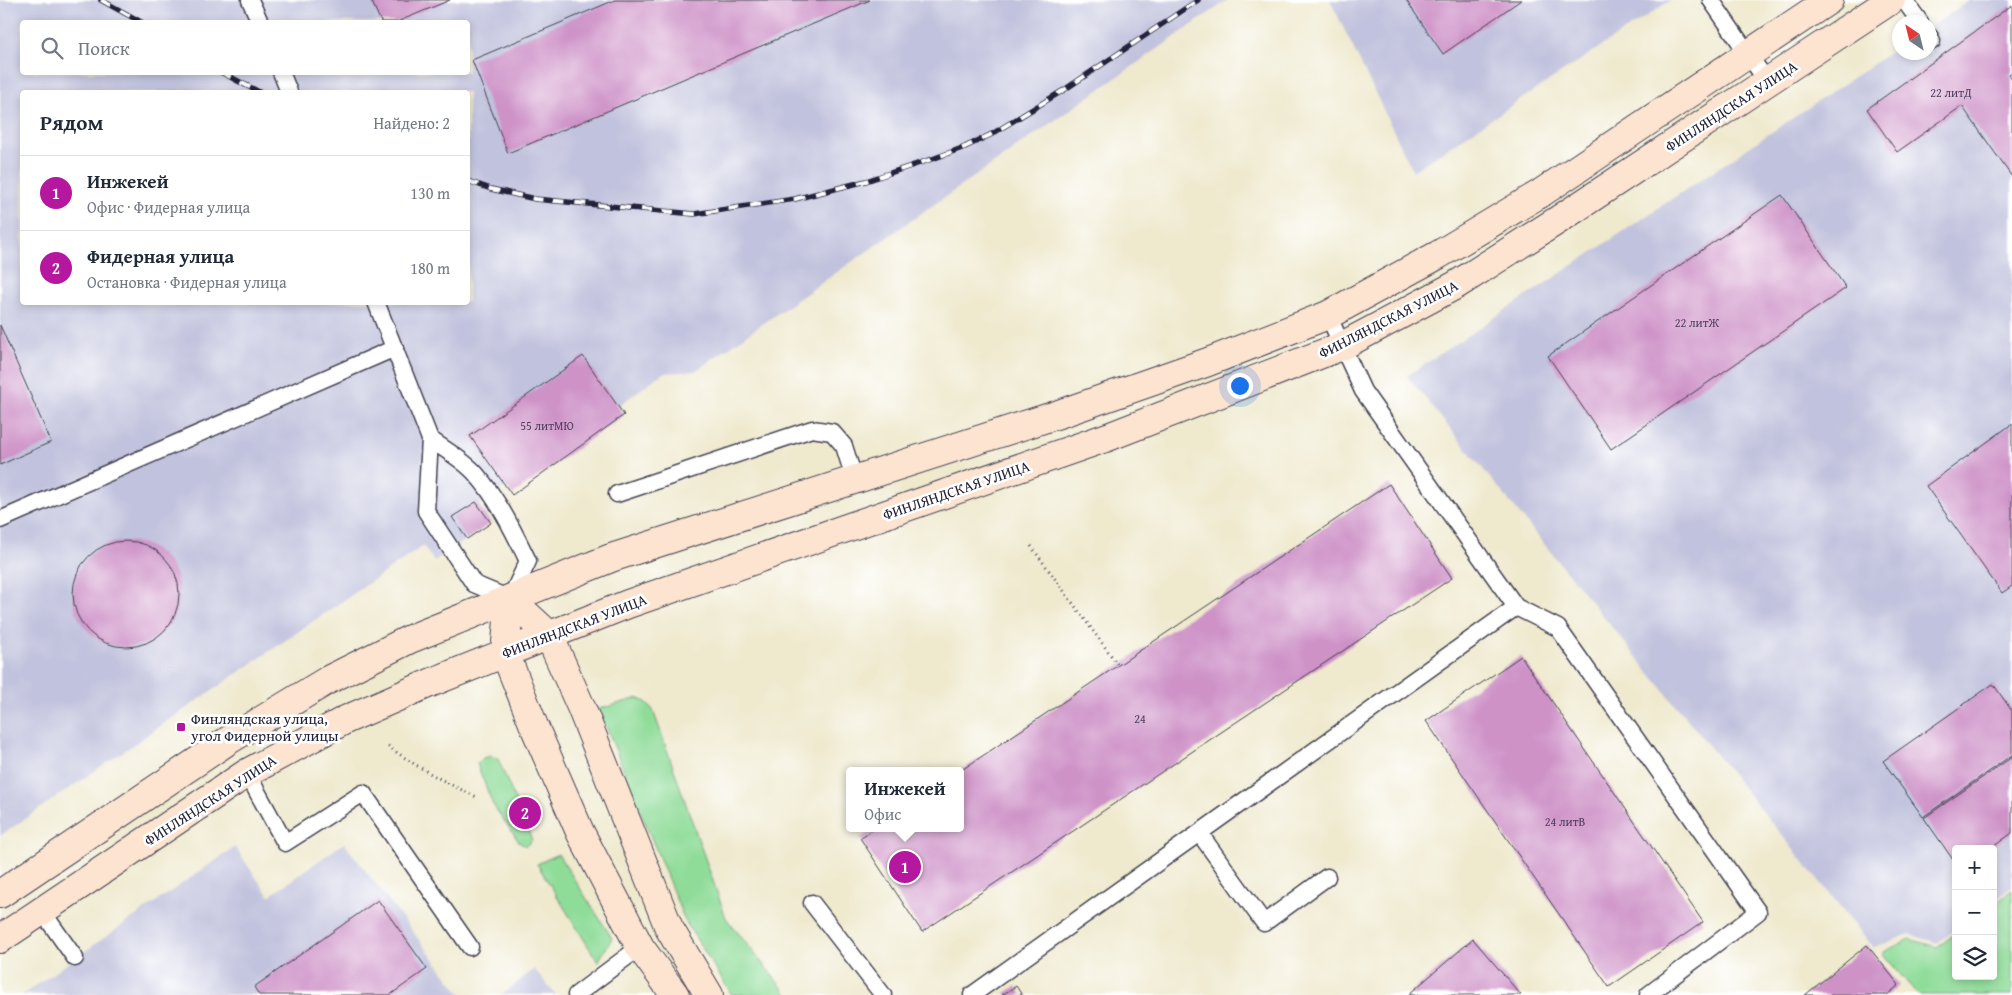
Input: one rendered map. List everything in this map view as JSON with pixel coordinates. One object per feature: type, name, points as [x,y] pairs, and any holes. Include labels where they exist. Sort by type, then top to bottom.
[{"type":"street","name":"ФИНЛЯНДСКАЯ УЛИЦА","points":[[0,894],[229,740],[328,680],[410,640],[612,558],[1060,414],[1208,362],[1328,315],[1438,255],[1541,193],[1829,0]]},
{"type":"street","name":"ФИНЛЯНДСКАЯ УЛИЦА","points":[[0,939],[247,773],[345,720],[430,683],[653,595],[1108,437],[1342,346],[1456,285],[1768,83],[1891,0]]},
{"type":"street","points":[[510,599],[549,635],[669,928],[709,995]]},
{"type":"street","points":[[510,599],[505,653],[580,832],[640,947],[675,995]]},
{"type":"lane","points":[[250,0],[259,20]]},
{"type":"lane","points":[[1711,0],[1768,83]]},
{"type":"lane","points":[[1904,0],[1915,15]]},
{"type":"lane","points":[[282,75],[288,90]]},
{"type":"lane","points":[[377,305],[430,439],[426,511],[474,584],[510,599],[528,561],[492,496],[476,473],[430,439]]},
{"type":"lane","points":[[1328,315],[1363,391],[1516,607],[1558,628],[1758,912],[1648,995]]},
{"type":"lane","points":[[0,520],[395,348]]},
{"type":"lane","points":[[617,494],[812,429],[832,432],[844,446],[855,481]]},
{"type":"lane","points":[[972,995],[1516,607]]},
{"type":"lane","points":[[247,773],[285,843],[363,793],[470,947]]},
{"type":"lane","points":[[1200,834],[1264,923],[1327,877]]},
{"type":"lane","points":[[812,903],[883,995]]},
{"type":"lane","points":[[42,911],[75,958]]},
{"type":"lane","points":[[576,995],[640,947]]},
{"type":"path","points":[[1031,546],[1118,665]]},
{"type":"path","points":[[388,746],[432,775],[479,798]]},
{"type":"shaded area","points":[[0,0],[1228,0],[695,371],[663,373],[618,406],[624,415],[512,495],[505,487],[479,505],[491,523],[434,561],[423,546],[0,836]]},
{"type":"shaded area","points":[[1330,0],[1671,0],[1413,171]]},
{"type":"shaded area","points":[[1970,0],[2012,0],[2012,886],[1997,897],[1997,845],[1952,845],[1952,932],[1937,943],[1909,934],[1874,948],[1407,376],[1892,52],[1892,60],[1937,60],[1937,22]]},
{"type":"shaded area","points":[[344,843],[462,995],[22,995],[235,847],[269,896]]},
{"type":"shaded area","points":[[534,969],[556,995],[502,995]]},
{"type":"green space","points":[[638,698],[646,702],[653,710],[726,918],[788,995],[732,995],[685,921],[599,709]]},
{"type":"green space","points":[[492,756],[498,759],[532,840],[526,846],[520,843],[493,805],[477,764],[483,758]]},
{"type":"green space","points":[[558,854],[612,938],[598,962],[537,864]]},
{"type":"green space","points":[[2012,890],[2012,995],[1918,995],[1882,953],[1909,939],[1937,947],[1952,936],[1952,980],[1997,980],[1997,901]]},
{"type":"building","points":[[371,0],[450,0],[402,20],[380,20]]},
{"type":"building","points":[[615,0],[870,0],[508,153],[472,60]]},
{"type":"building","points":[[1406,0],[1521,0],[1443,54]]},
{"type":"building","points":[[2012,5],[2012,72],[2009,74],[2012,79],[2012,177],[1962,106],[1897,152],[1867,109]]},
{"type":"building","points":[[1782,195],[1846,288],[1611,449],[1548,356]]},
{"type":"building","points":[[0,325],[51,442],[0,465]]},
{"type":"building","points":[[583,356],[624,415],[512,495],[470,436]]},
{"type":"building","points":[[2012,424],[2012,586],[2002,593],[1926,486]]},
{"type":"building","points":[[1389,484],[1452,578],[922,932],[860,838],[869,832],[964,832],[964,768]]},
{"type":"building","points":[[476,502],[491,523],[467,539],[452,517]]},
{"type":"building","points":[[126,541],[146,545],[164,556],[175,574],[179,594],[175,614],[164,632],[146,643],[126,647],[106,643],[88,632],[77,614],[73,594],[77,574],[88,556],[106,545]]},
{"type":"building","points":[[1521,656],[1703,922],[1609,987],[1426,721]]},
{"type":"building","points":[[1993,684],[2012,711],[2012,755],[1923,817],[1883,761]]},
{"type":"building","points":[[2012,757],[2012,833],[1996,845],[1952,845],[1952,858],[1924,818]]},
{"type":"building","points":[[378,900],[427,969],[390,995],[259,995],[254,987]]},
{"type":"building","points":[[1473,939],[1521,995],[1409,994]]},
{"type":"building","points":[[1867,945],[1899,985],[1887,995],[1805,995]]},
{"type":"building","points":[[1016,986],[1022,995],[1002,995]]},
{"type":"railway","points":[[101,0],[137,20]]},
{"type":"railway","points":[[470,182],[491,189],[535,199],[694,214],[795,199],[866,181],[965,147],[992,134],[1067,88],[1198,0]]},
{"type":"railway","points":[[227,75],[255,90]]},
{"type":"place","name":"Финляндская улица, угол Фидерной улицы","points":[[181,727]]},
{"type":"place","name":"Фидерная улица","points":[[525,813]]},
{"type":"place","name":"Инжекей","points":[[905,867]]}]
